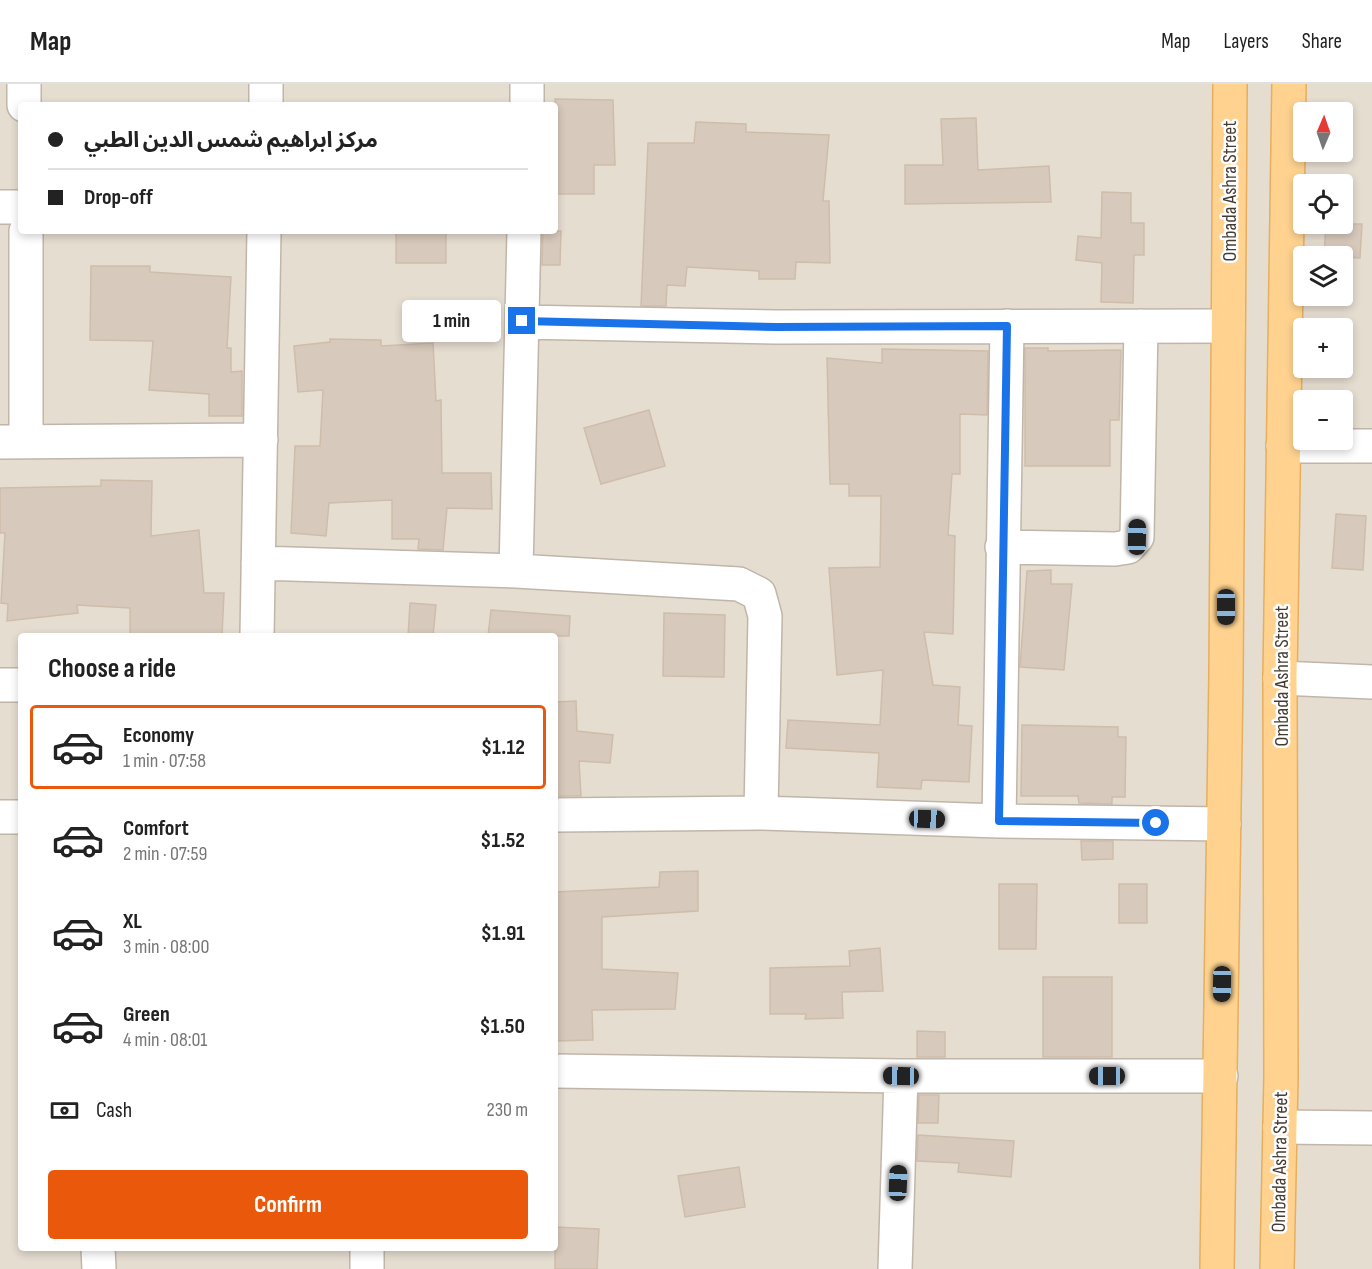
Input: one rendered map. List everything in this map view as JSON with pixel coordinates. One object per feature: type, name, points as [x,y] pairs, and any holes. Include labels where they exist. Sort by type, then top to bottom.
[{"type":"main road","name":"Ombada Ashra Street","points":[[1217,1269],[1224,824],[1230,84]]},
{"type":"main road","name":"Ombada Ashra Street","points":[[1277,1269],[1280,1127],[1280,678],[1289,84]]},
{"type":"street","points":[[24,84],[24,102]]},
{"type":"street","points":[[266,84],[266,102]]},
{"type":"street","points":[[527,84],[527,102]]},
{"type":"street","points":[[0,207],[18,207]]},
{"type":"street","points":[[26,234],[13,442],[261,440]]},
{"type":"street","points":[[257,633],[264,234]]},
{"type":"street","points":[[516,571],[524,234]]},
{"type":"street","points":[[522,321],[776,327],[1228,326]]},
{"type":"street","points":[[999,821],[1007,326]]},
{"type":"street","points":[[1002,548],[1115,549],[1128,547],[1137,537],[1141,326]]},
{"type":"street","points":[[1283,446],[1372,446]]},
{"type":"street","points":[[258,563],[516,571],[740,584],[759,594],[765,616],[761,813]]},
{"type":"street","points":[[1280,678],[1372,682]]},
{"type":"street","points":[[0,685],[18,685]]},
{"type":"street","points":[[558,815],[761,813],[999,821],[1224,824]]},
{"type":"street","points":[[0,817],[18,817]]},
{"type":"street","points":[[558,1071],[901,1076],[1221,1076]]},
{"type":"street","points":[[895,1269],[901,1076]]},
{"type":"street","points":[[1280,1127],[1372,1128]]},
{"type":"street","points":[[98,1251],[99,1269]]},
{"type":"street","points":[[367,1251],[367,1269]]},
{"type":"shaded area","points":[[0,84],[1372,84],[1372,1269],[0,1269]]},
{"type":"building","points":[[555,99],[613,100],[615,165],[594,165],[594,194],[558,194],[558,102],[555,102]]},
{"type":"building","points":[[976,118],[978,170],[1049,166],[1051,202],[905,204],[905,165],[943,165],[941,119]]},
{"type":"building","points":[[696,122],[746,124],[746,132],[829,135],[823,201],[829,201],[830,263],[796,262],[795,279],[759,279],[759,271],[687,267],[685,286],[667,285],[666,306],[641,306],[648,143],[694,143]]},
{"type":"building","points":[[1102,192],[1131,193],[1131,223],[1144,223],[1144,255],[1134,255],[1133,303],[1101,302],[1102,263],[1076,260],[1078,236],[1101,238]]},
{"type":"building","points":[[1353,224],[1362,224],[1360,258],[1353,258],[1353,246],[1325,246],[1325,234],[1353,234]]},
{"type":"building","points":[[558,231],[561,231],[560,265],[542,265],[543,234],[558,234]]},
{"type":"building","points":[[396,234],[446,234],[446,263],[396,263]]},
{"type":"building","points":[[91,266],[150,266],[150,272],[231,277],[227,348],[231,348],[231,372],[242,371],[242,416],[209,416],[209,394],[149,390],[153,341],[90,340]]},
{"type":"building","points":[[330,339],[381,340],[381,346],[433,343],[436,401],[441,400],[442,473],[491,473],[492,509],[447,508],[443,550],[418,549],[419,539],[392,539],[392,500],[329,503],[326,536],[291,533],[295,446],[320,446],[323,390],[298,392],[294,346],[330,342]]},
{"type":"building","points":[[1025,348],[1048,348],[1048,351],[1121,350],[1119,420],[1110,420],[1110,466],[1025,466]]},
{"type":"building","points":[[882,349],[988,351],[987,415],[960,414],[960,474],[952,474],[948,535],[955,536],[953,634],[924,632],[933,685],[960,687],[958,725],[972,726],[969,782],[922,780],[921,789],[877,787],[879,753],[786,748],[788,720],[880,725],[883,670],[837,675],[829,568],[880,567],[881,496],[849,496],[849,484],[830,484],[827,358],[882,363]]},
{"type":"building","points":[[649,410],[665,466],[601,484],[584,428]]},
{"type":"building","points":[[101,480],[152,481],[151,536],[199,530],[204,593],[224,593],[222,633],[130,633],[130,608],[77,605],[78,613],[7,621],[8,604],[1,603],[5,533],[0,533],[0,488],[101,486]]},
{"type":"building","points":[[1336,514],[1366,516],[1363,570],[1332,568]]},
{"type":"building","points":[[1051,570],[1051,584],[1072,584],[1064,670],[1020,667],[1027,571]]},
{"type":"building","points":[[410,603],[436,605],[433,633],[408,633]]},
{"type":"building","points":[[491,610],[570,616],[569,636],[558,636],[558,633],[488,633]]},
{"type":"building","points":[[664,613],[725,615],[724,677],[663,676]]},
{"type":"building","points":[[576,701],[577,731],[613,735],[610,763],[579,761],[581,796],[558,796],[558,702]]},
{"type":"building","points":[[1022,725],[1118,727],[1118,737],[1126,737],[1125,797],[1112,797],[1112,804],[1079,803],[1078,796],[1021,796]]},
{"type":"building","points":[[1081,841],[1113,841],[1113,859],[1082,860]]},
{"type":"building","points":[[698,871],[698,911],[602,917],[602,969],[678,973],[675,1009],[592,1010],[593,1040],[558,1041],[558,892],[659,887],[660,872]]},
{"type":"building","points":[[999,884],[1037,884],[1036,949],[999,949]]},
{"type":"building","points":[[1119,884],[1147,884],[1147,923],[1119,923]]},
{"type":"building","points":[[880,948],[883,991],[842,992],[843,1018],[805,1019],[806,1014],[770,1014],[770,968],[850,966],[849,951]]},
{"type":"building","points":[[1043,977],[1112,977],[1112,1057],[1043,1057]]},
{"type":"building","points":[[917,1031],[945,1032],[945,1057],[917,1057]]},
{"type":"building","points":[[919,1095],[939,1095],[938,1123],[918,1123]]},
{"type":"building","points":[[918,1135],[1014,1141],[1011,1177],[958,1172],[959,1163],[917,1161]]},
{"type":"building","points":[[739,1167],[745,1207],[685,1217],[678,1176]]},
{"type":"building","points":[[558,1227],[599,1229],[597,1269],[555,1269]]},
{"type":"route","points":[[522,321],[776,327],[1007,326],[999,821],[1156,823]]}]
